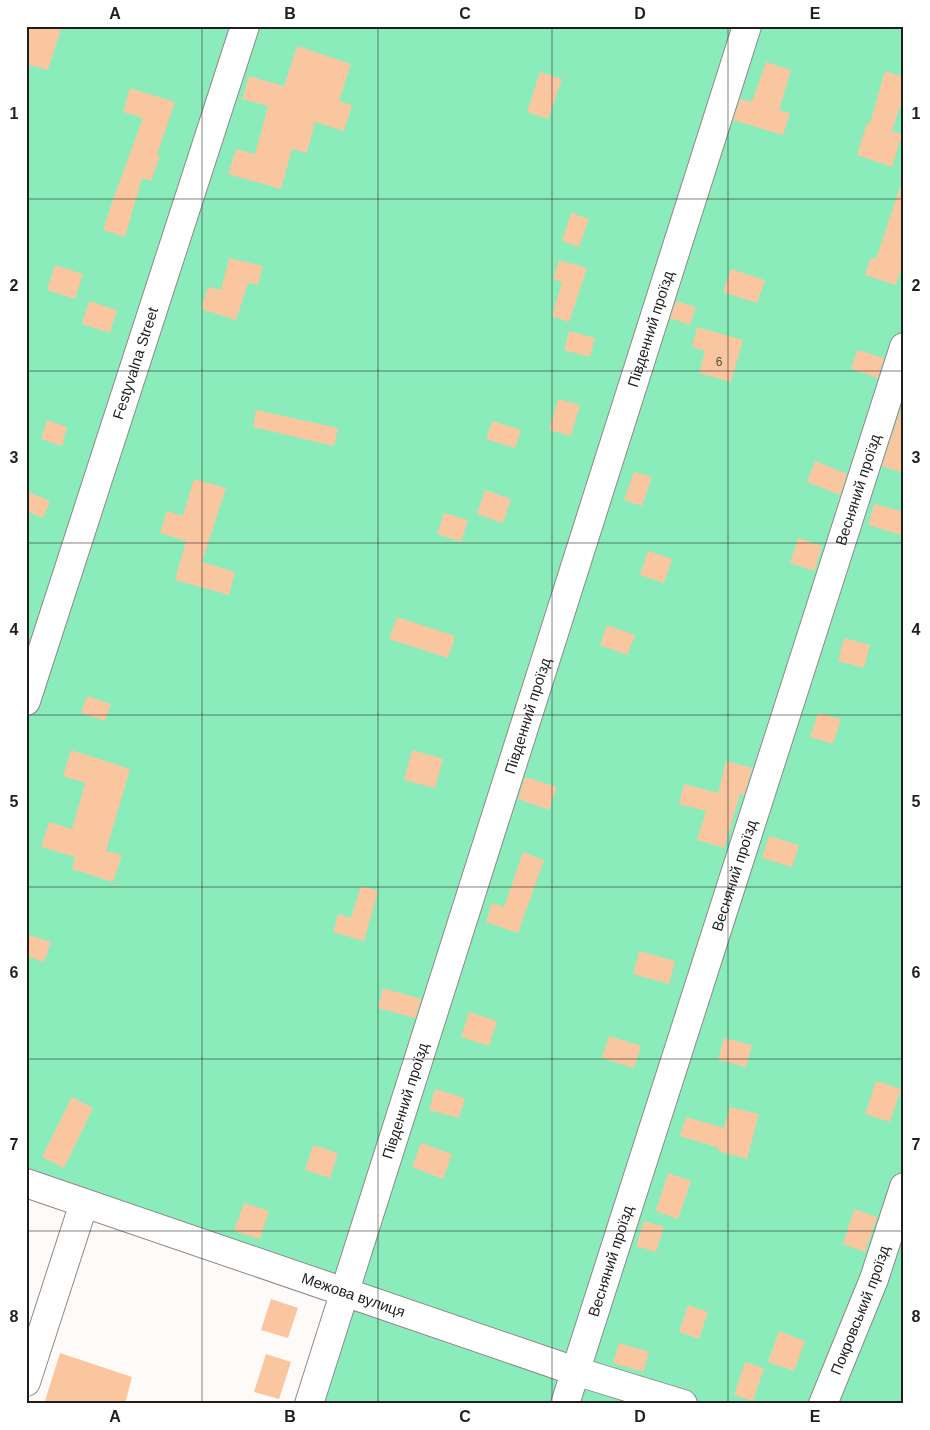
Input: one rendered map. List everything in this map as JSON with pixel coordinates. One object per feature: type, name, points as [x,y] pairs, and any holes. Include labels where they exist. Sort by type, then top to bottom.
[{"type":"street","name":"Festyvalna Street","points":[[26,701],[244,26]]},
{"type":"street","name":"Південний проїзд","points":[[309,1404],[747,26]]},
{"type":"street","name":"Весняний проїзд","points":[[565,1404],[904,347]]},
{"type":"street","name":"Межова вулиця","points":[[26,1183],[575,1371],[683,1404]]},
{"type":"street","name":"Покровський проїзд","points":[[823,1404],[874,1279],[904,1187]]},
{"type":"street","points":[[26,1382],[84,1203]]},
{"type":"green space","points":[[26,26],[904,26],[904,1404],[309,1404],[345,1293],[26,1183]]},
{"type":"building","points":[[26,26],[62,26],[48,70],[26,64]]},
{"type":"building","points":[[297,46],[351,64],[339,101],[352,105],[344,131],[315,122],[307,153],[292,149],[281,189],[228,174],[236,149],[255,154],[268,106],[242,99],[249,76],[284,86]]},
{"type":"building","points":[[766,62],[791,70],[779,110],[790,113],[783,135],[733,120],[740,99],[752,102]]},
{"type":"building","points":[[885,71],[904,77],[904,94],[892,131],[902,134],[892,167],[857,155],[867,123],[870,123]]},
{"type":"building","points":[[540,72],[562,79],[548,119],[527,112]]},
{"type":"building","points":[[130,88],[175,102],[157,155],[160,156],[151,181],[142,178],[125,237],[103,230],[143,118],[123,112]]},
{"type":"building","points":[[900,187],[904,187],[904,259],[896,285],[865,275],[871,257],[876,259]]},
{"type":"building","points":[[571,213],[589,219],[579,247],[562,241]]},
{"type":"building","points":[[229,258],[263,266],[258,285],[248,283],[236,320],[201,309],[208,287],[221,290]]},
{"type":"building","points":[[559,260],[587,268],[569,322],[552,316],[562,282],[553,279]]},
{"type":"building","points":[[55,265],[83,274],[75,299],[47,290]]},
{"type":"building","points":[[731,269],[765,280],[757,303],[723,292]]},
{"type":"building","points":[[89,301],[117,310],[110,333],[82,324]]},
{"type":"building","points":[[676,301],[696,307],[690,325],[670,318]]},
{"type":"building","points":[[697,327],[743,340],[731,382],[699,373],[705,351],[692,347]]},
{"type":"building","points":[[569,331],[595,338],[590,357],[564,350]]},
{"type":"building","points":[[857,350],[884,358],[878,378],[851,369]]},
{"type":"building","points":[[558,399],[580,405],[571,436],[549,430]]},
{"type":"building","points":[[902,405],[904,405],[904,473],[882,466]]},
{"type":"building","points":[[256,410],[338,428],[334,446],[253,427]]},
{"type":"building","points":[[47,420],[67,427],[62,446],[41,439]]},
{"type":"building","points":[[492,421],[521,430],[515,448],[486,439]]},
{"type":"building","points":[[815,461],[847,474],[840,495],[807,482]]},
{"type":"building","points":[[634,472],[652,477],[642,506],[624,500]]},
{"type":"building","points":[[194,479],[226,488],[202,562],[235,572],[229,595],[175,580],[186,541],[160,533],[167,511],[183,516]]},
{"type":"building","points":[[485,490],[511,499],[503,523],[477,514]]},
{"type":"building","points":[[26,491],[50,501],[43,518],[26,511]]},
{"type":"building","points":[[874,504],[904,512],[904,524],[901,535],[868,525]]},
{"type":"building","points":[[444,513],[468,520],[461,542],[437,534]]},
{"type":"building","points":[[798,538],[822,546],[814,571],[790,563]]},
{"type":"building","points":[[648,551],[672,559],[664,583],[640,575]]},
{"type":"building","points":[[397,617],[455,636],[448,658],[389,639]]},
{"type":"building","points":[[607,625],[635,635],[627,655],[600,645]]},
{"type":"building","points":[[844,638],[870,645],[864,668],[838,661]]},
{"type":"building","points":[[87,696],[111,704],[105,721],[81,713]]},
{"type":"building","points":[[818,713],[841,719],[833,744],[810,737]]},
{"type":"building","points":[[71,750],[130,769],[106,851],[122,855],[113,882],[72,869],[75,857],[41,847],[49,822],[72,829],[85,783],[63,776]]},
{"type":"building","points":[[412,750],[443,759],[435,788],[404,780]]},
{"type":"building","points":[[726,761],[752,768],[744,795],[740,794],[724,848],[697,840],[706,811],[679,804],[684,784],[718,793]]},
{"type":"building","points":[[525,777],[557,787],[549,810],[518,799]]},
{"type":"building","points":[[769,836],[799,845],[792,867],[762,858]]},
{"type":"building","points":[[523,852],[544,860],[518,933],[486,922],[492,903],[504,907]]},
{"type":"building","points":[[361,886],[378,891],[364,941],[333,932],[338,914],[351,918]]},
{"type":"building","points":[[26,934],[51,942],[44,962],[26,956]]},
{"type":"building","points":[[639,951],[675,961],[669,984],[633,974]]},
{"type":"building","points":[[383,988],[421,999],[415,1018],[378,1008]]},
{"type":"building","points":[[469,1012],[497,1021],[489,1046],[461,1037]]},
{"type":"building","points":[[609,1036],[641,1046],[634,1068],[602,1058]]},
{"type":"building","points":[[724,1038],[752,1045],[746,1067],[718,1060]]},
{"type":"building","points":[[876,1081],[901,1089],[890,1122],[865,1114]]},
{"type":"building","points":[[435,1089],[465,1098],[459,1118],[429,1110]]},
{"type":"building","points":[[72,1097],[93,1108],[64,1168],[42,1157]]},
{"type":"building","points":[[730,1107],[759,1114],[747,1159],[718,1151],[719,1148],[680,1136],[686,1117],[724,1128]]},
{"type":"building","points":[[421,1143],[452,1154],[443,1179],[412,1167]]},
{"type":"building","points":[[313,1145],[338,1153],[330,1178],[305,1170]]},
{"type":"building","points":[[668,1173],[691,1181],[678,1219],[656,1211]]},
{"type":"building","points":[[244,1203],[269,1211],[260,1239],[234,1231]]},
{"type":"building","points":[[854,1209],[877,1217],[865,1252],[843,1244]]},
{"type":"building","points":[[644,1221],[664,1227],[656,1252],[636,1246]]},
{"type":"building","points":[[271,1299],[298,1308],[288,1338],[261,1330]]},
{"type":"building","points":[[688,1305],[708,1312],[699,1339],[679,1332]]},
{"type":"building","points":[[779,1331],[805,1341],[794,1371],[768,1362]]},
{"type":"building","points":[[619,1343],[649,1352],[643,1372],[613,1363]]},
{"type":"building","points":[[60,1353],[132,1377],[125,1404],[44,1404]]},
{"type":"building","points":[[266,1354],[291,1362],[279,1399],[254,1392]]},
{"type":"building","points":[[745,1362],[764,1368],[753,1401],[734,1395]]}]
